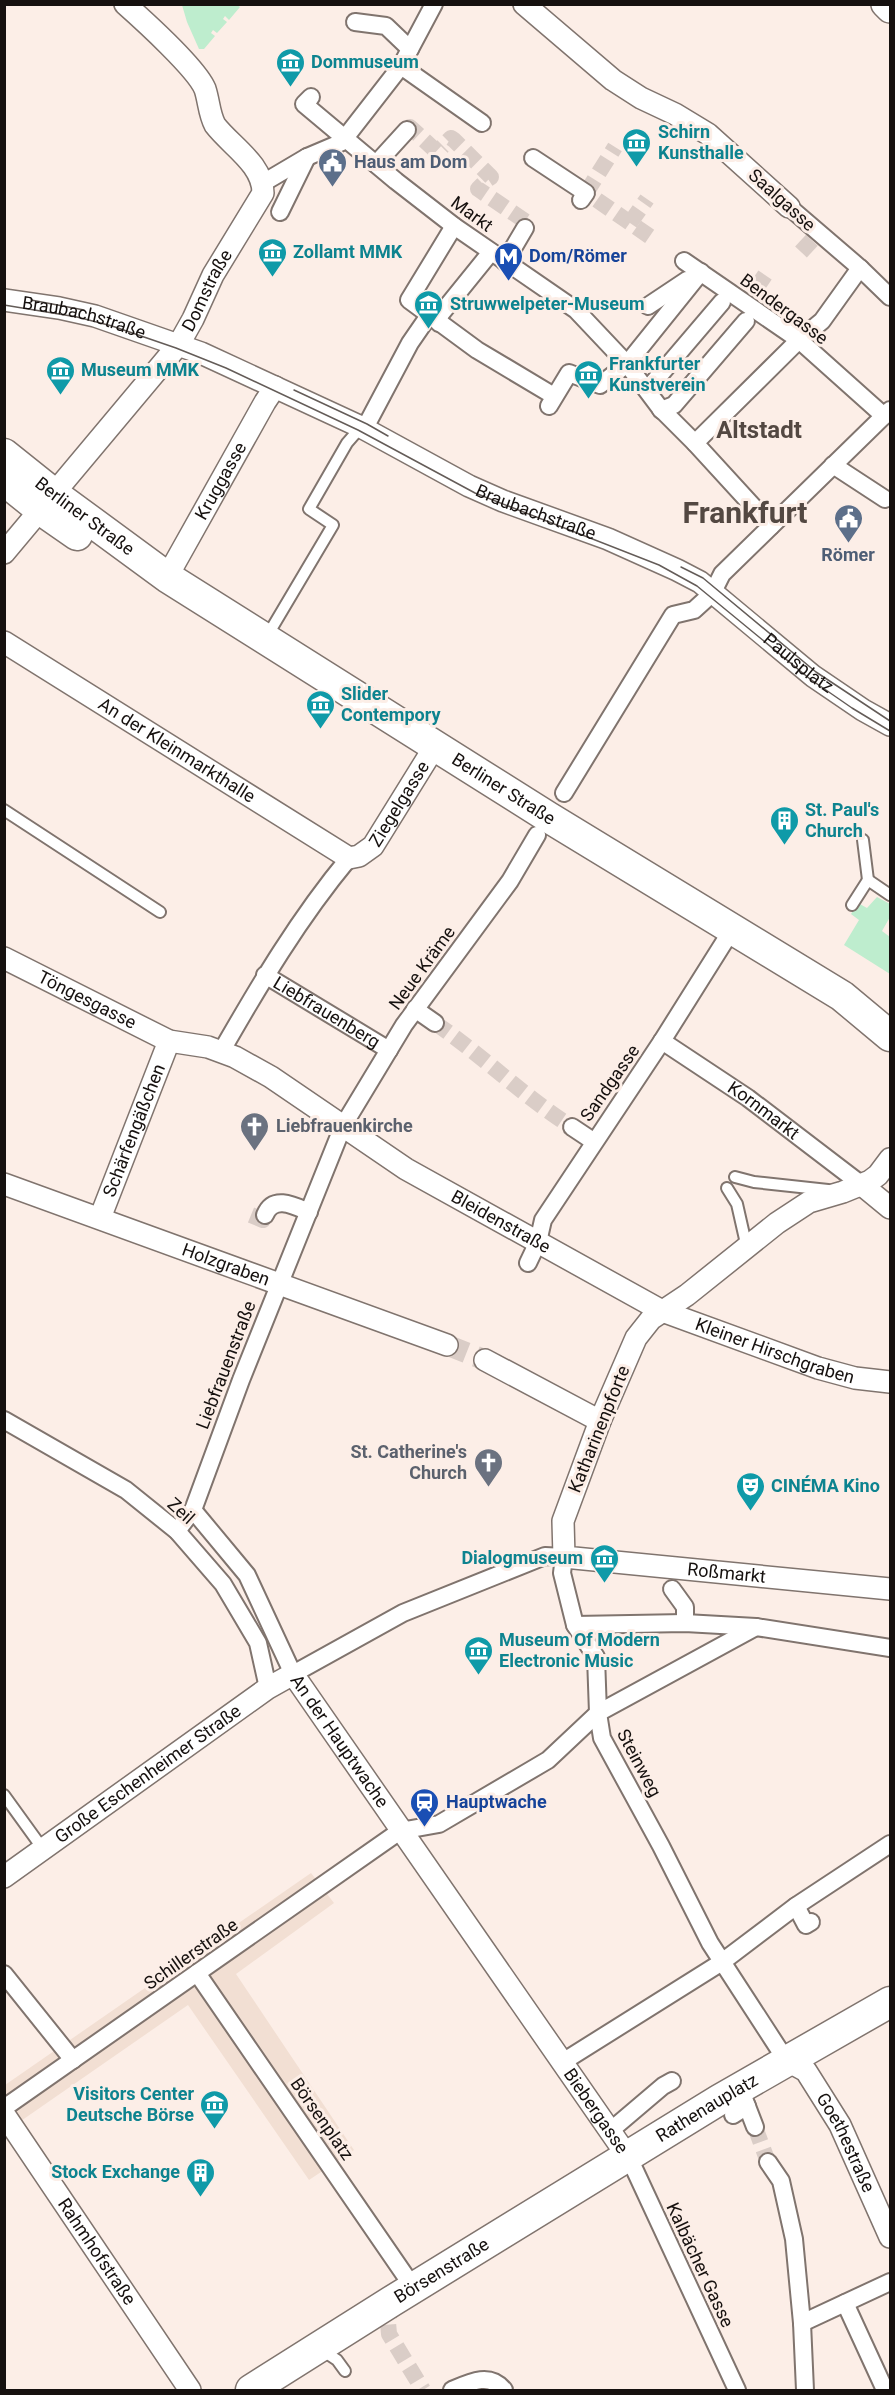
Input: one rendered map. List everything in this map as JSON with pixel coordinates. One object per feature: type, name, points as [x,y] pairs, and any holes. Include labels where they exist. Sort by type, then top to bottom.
[{"type":"main road","name":"Berliner Straße","points":[[4,454],[48,502]]},
{"type":"main road","name":"Berliner Straße","points":[[4,480],[48,502],[548,817],[842,996],[891,1036]]},
{"type":"main road","name":"Berliner Straße","points":[[842,996],[891,1016]]},
{"type":"main road","name":"Rathenauplatz","points":[[628,2157],[740,2103],[786,2060],[891,2002]]},
{"type":"main road","name":"Börsenstraße","points":[[255,2389],[413,2287],[628,2157]]},
{"type":"street","points":[[125,4],[194,72],[205,90],[214,125],[259,172],[263,188],[307,157],[345,138],[401,66],[434,4]]},
{"type":"street","name":"Saalgasse","points":[[524,4],[613,80],[640,98],[675,114],[708,134],[816,236],[860,268],[891,297]]},
{"type":"street","points":[[885,4],[891,9]]},
{"type":"street","points":[[355,22],[387,25],[410,50]]},
{"type":"street","points":[[401,66],[482,123]]},
{"type":"street","name":"Markt","points":[[311,97],[304,104],[376,164],[454,226],[576,310],[629,360],[662,410],[771,526]]},
{"type":"street","points":[[376,164],[407,130]]},
{"type":"street","points":[[280,212],[307,157]]},
{"type":"street","points":[[533,158],[583,196]]},
{"type":"street","name":"Domstraße","points":[[4,553],[179,344],[194,319],[213,275],[263,188]]},
{"type":"street","points":[[454,226],[409,300],[475,353],[552,401],[569,373],[600,385],[629,360],[701,272]]},
{"type":"street","points":[[505,262],[525,228]]},
{"type":"street","points":[[361,427],[367,424],[410,343],[434,318],[440,315],[490,252]]},
{"type":"street","name":"Bendergasse","points":[[684,261],[799,340],[887,413]]},
{"type":"street","points":[[695,443],[799,340],[822,321],[860,268]]},
{"type":"street","points":[[648,306],[701,272]]},
{"type":"street","name":"Braubachstraße","points":[[4,300],[95,316],[179,344],[361,427],[477,490],[631,549],[700,582],[711,592]]},
{"type":"street","points":[[647,390],[722,302]]},
{"type":"street","points":[[662,410],[674,405],[746,321]]},
{"type":"street","name":"Kruggasse","points":[[167,577],[275,387]]},
{"type":"street","points":[[564,792],[673,615],[694,610],[711,592],[722,574],[887,413]]},
{"type":"street","points":[[833,465],[888,501]]},
{"type":"street","name":"Paulsplatz","points":[[711,592],[813,676],[863,710],[891,725]]},
{"type":"street","name":"An der Kleinmarkthalle","points":[[4,642],[354,857]]},
{"type":"street","name":"Ziegelgasse","points":[[354,857],[373,846],[435,746]]},
{"type":"street","name":"Neue Kräme","points":[[343,1126],[415,1009],[510,880],[537,835]]},
{"type":"street","points":[[266,973],[309,908],[354,857]]},
{"type":"street","name":"Sandgasse","points":[[528,1263],[538,1242],[543,1220],[662,1041],[733,928]]},
{"type":"street","name":"Töngesgasse","points":[[4,958],[169,1041]]},
{"type":"street","name":"Liebfrauenberg","points":[[221,1052],[266,973],[389,1050]]},
{"type":"street","points":[[415,1009],[435,1023]]},
{"type":"street","points":[[169,1041],[208,1047],[235,1057],[272,1077],[343,1126]]},
{"type":"street","name":"Schärfengäßchen","points":[[100,1218],[169,1041]]},
{"type":"street","name":"Kornmarkt","points":[[662,1041],[748,1098],[853,1188]]},
{"type":"street","name":"Liebfrauenstraße","points":[[177,1531],[193,1510],[279,1282],[343,1126]]},
{"type":"street","name":"Bleidenstraße","points":[[343,1126],[406,1169],[662,1311]]},
{"type":"street","points":[[572,1127],[593,1142]]},
{"type":"street","points":[[662,1311],[687,1295],[777,1223],[809,1202],[853,1188],[878,1175],[891,1160]]},
{"type":"street","name":"Holzgraben","points":[[4,1184],[279,1282],[447,1345]]},
{"type":"street","points":[[853,1188],[891,1208]]},
{"type":"street","points":[[265,1215],[268,1207],[288,1203],[309,1212]]},
{"type":"street","name":"Kleiner Hirschgraben","points":[[662,1311],[818,1368],[855,1378],[891,1382]]},
{"type":"street","name":"Katharinenpforte","points":[[564,1557],[563,1521],[600,1421],[636,1338],[651,1319],[662,1311]]},
{"type":"street","points":[[485,1360],[600,1421]]},
{"type":"street","name":"Zeil","points":[[4,1420],[126,1490],[177,1531],[223,1584],[258,1643],[268,1688]]},
{"type":"street","name":"Zeil","points":[[193,1510],[248,1575],[293,1674]]},
{"type":"street","name":"An der Hauptwache","points":[[404,1830],[293,1674],[403,1613],[545,1556],[564,1557]]},
{"type":"street","name":"Roßmarkt","points":[[564,1557],[891,1589]]},
{"type":"street","name":"Steinweg","points":[[564,1557],[562,1572],[575,1625],[596,1657],[598,1713],[602,1738],[722,1962]]},
{"type":"street","points":[[672,1589],[685,1607],[685,1623]]},
{"type":"street","points":[[575,1625],[685,1623],[756,1627],[891,1648]]},
{"type":"street","points":[[404,1830],[439,1824],[548,1760],[598,1713],[756,1627]]},
{"type":"street","name":"Große Eschenheimer Straße","points":[[4,1877],[268,1688],[293,1674]]},
{"type":"street","name":"Schillerstraße","points":[[4,2108],[404,1830]]},
{"type":"street","name":"Biebergasse","points":[[404,1830],[613,2128],[628,2157]]},
{"type":"street","points":[[565,2061],[722,1962],[796,1906],[891,1844]]},
{"type":"street","points":[[796,1906],[806,1925],[811,1922]]},
{"type":"street","points":[[722,1962],[786,2060]]},
{"type":"street","name":"Börsenplatz","points":[[197,1973],[413,2287]]},
{"type":"street","points":[[4,1974],[73,2060]]},
{"type":"street","name":"Goethestraße","points":[[786,2060],[806,2071],[840,2125],[891,2237]]},
{"type":"street","name":"Rathenauplatz","points":[[613,2128],[672,2081]]},
{"type":"street","points":[[740,2103],[755,2127]]},
{"type":"street","name":"Rahmhofstraße","points":[[4,2114],[190,2391]]},
{"type":"street","name":"Kalbächer Gasse","points":[[628,2157],[737,2391]]},
{"type":"street","points":[[768,2162],[781,2181],[788,2208],[798,2270],[805,2391]]},
{"type":"street","points":[[802,2323],[891,2282]]},
{"type":"street","points":[[845,2303],[885,2391]]},
{"type":"street","points":[[452,2391],[471,2381],[481,2379],[491,2380],[500,2385],[504,2391]]},
{"type":"lane","points":[[266,639],[333,525],[309,509],[347,443],[361,427]]},
{"type":"lane","points":[[4,810],[160,912]]},
{"type":"lane","points":[[852,905],[868,880],[863,840]]},
{"type":"lane","points":[[868,880],[891,895]]},
{"type":"lane","points":[[735,1177],[754,1182],[853,1188]]},
{"type":"lane","points":[[727,1188],[737,1204],[747,1248]]},
{"type":"lane","points":[[4,1795],[43,1849]]},
{"type":"lane","points":[[319,2349],[337,2360],[345,2371]]},
{"type":"shaded area","points":[[311,1873],[334,1903],[236,1974],[354,2150],[309,2180],[188,2005],[5,2132],[5,2085]]},
{"type":"green space","points":[[182,5],[237,5],[240,7],[229,20],[225,16],[223,19],[227,22],[217,33],[213,30],[211,33],[215,36],[204,49],[199,49]]},
{"type":"green space","points":[[877,897],[890,904],[890,917],[882,931],[890,937],[890,974],[844,945],[859,920],[851,914],[858,903],[867,908]]},
{"type":"tunnel","points":[[407,130],[410,127],[437,152],[443,146]]},
{"type":"tunnel","points":[[448,141],[451,138],[454,140],[491,177],[488,179]]},
{"type":"tunnel","points":[[586,193],[615,147]]},
{"type":"tunnel","points":[[483,184],[478,189],[528,223],[525,228]]},
{"type":"tunnel","points":[[630,223],[647,199]]},
{"type":"tunnel","points":[[597,200],[652,238]]},
{"type":"tunnel","points":[[801,252],[813,239]]},
{"type":"tunnel","points":[[759,284],[765,275]]},
{"type":"tunnel","points":[[435,1023],[572,1127]]},
{"type":"tunnel","points":[[251,1215],[263,1220],[265,1215]]},
{"type":"tunnel","points":[[447,1345],[485,1360]]},
{"type":"tunnel","points":[[755,2127],[768,2162]]},
{"type":"tunnel","points":[[392,2301],[388,2322],[389,2334],[423,2390]]},
{"type":"tram line","points":[[31,300],[84,310]]},
{"type":"tram line","points":[[4,305],[77,317],[112,326],[176,348],[226,368],[358,430],[475,493],[659,565],[697,586],[810,679],[890,731]]},
{"type":"tram line","points":[[294,390],[388,436]]},
{"type":"tram line","points":[[681,567],[703,578],[816,672],[890,721]]},
{"type":"place","name":"Dommuseum","points":[[290,88]]},
{"type":"place","name":"Schirn Kunsthalle","points":[[637,168]]},
{"type":"place","name":"Haus am Dom","points":[[333,188]]},
{"type":"place","name":"Zollamt MMK","points":[[272,278]]},
{"type":"place","name":"Dom/Römer","points":[[508,282]]},
{"type":"place","name":"Struwwelpeter-Museum","points":[[429,330]]},
{"type":"place","name":"Museum MMK","points":[[60,396]]},
{"type":"place","name":"Frankfurter Kunstverein","points":[[588,400]]},
{"type":"place","name":"Römer","points":[[848,544]]},
{"type":"place","name":"Slider Contempory","points":[[320,730]]},
{"type":"place","name":"St. Paul's Church","points":[[784,846]]},
{"type":"place","name":"Liebfrauenkirche","points":[[255,1152]]},
{"type":"place","name":"St. Catherine's Church","points":[[488,1488]]},
{"type":"place","name":"CINÉMA Kino","points":[[750,1512]]},
{"type":"place","name":"Dialogmuseum","points":[[604,1584]]},
{"type":"place","name":"Museum Of Modern Electronic Music","points":[[478,1676]]},
{"type":"place","name":"Hauptwache","points":[[425,1828]]},
{"type":"place","name":"Visitors Center Deutsche Börse","points":[[215,2130]]},
{"type":"place","name":"Stock Exchange","points":[[201,2198]]},
{"type":"district","name":"Altstadt","points":[[759,430]]},
{"type":"district","name":"Frankfurt","points":[[745,513]]}]
